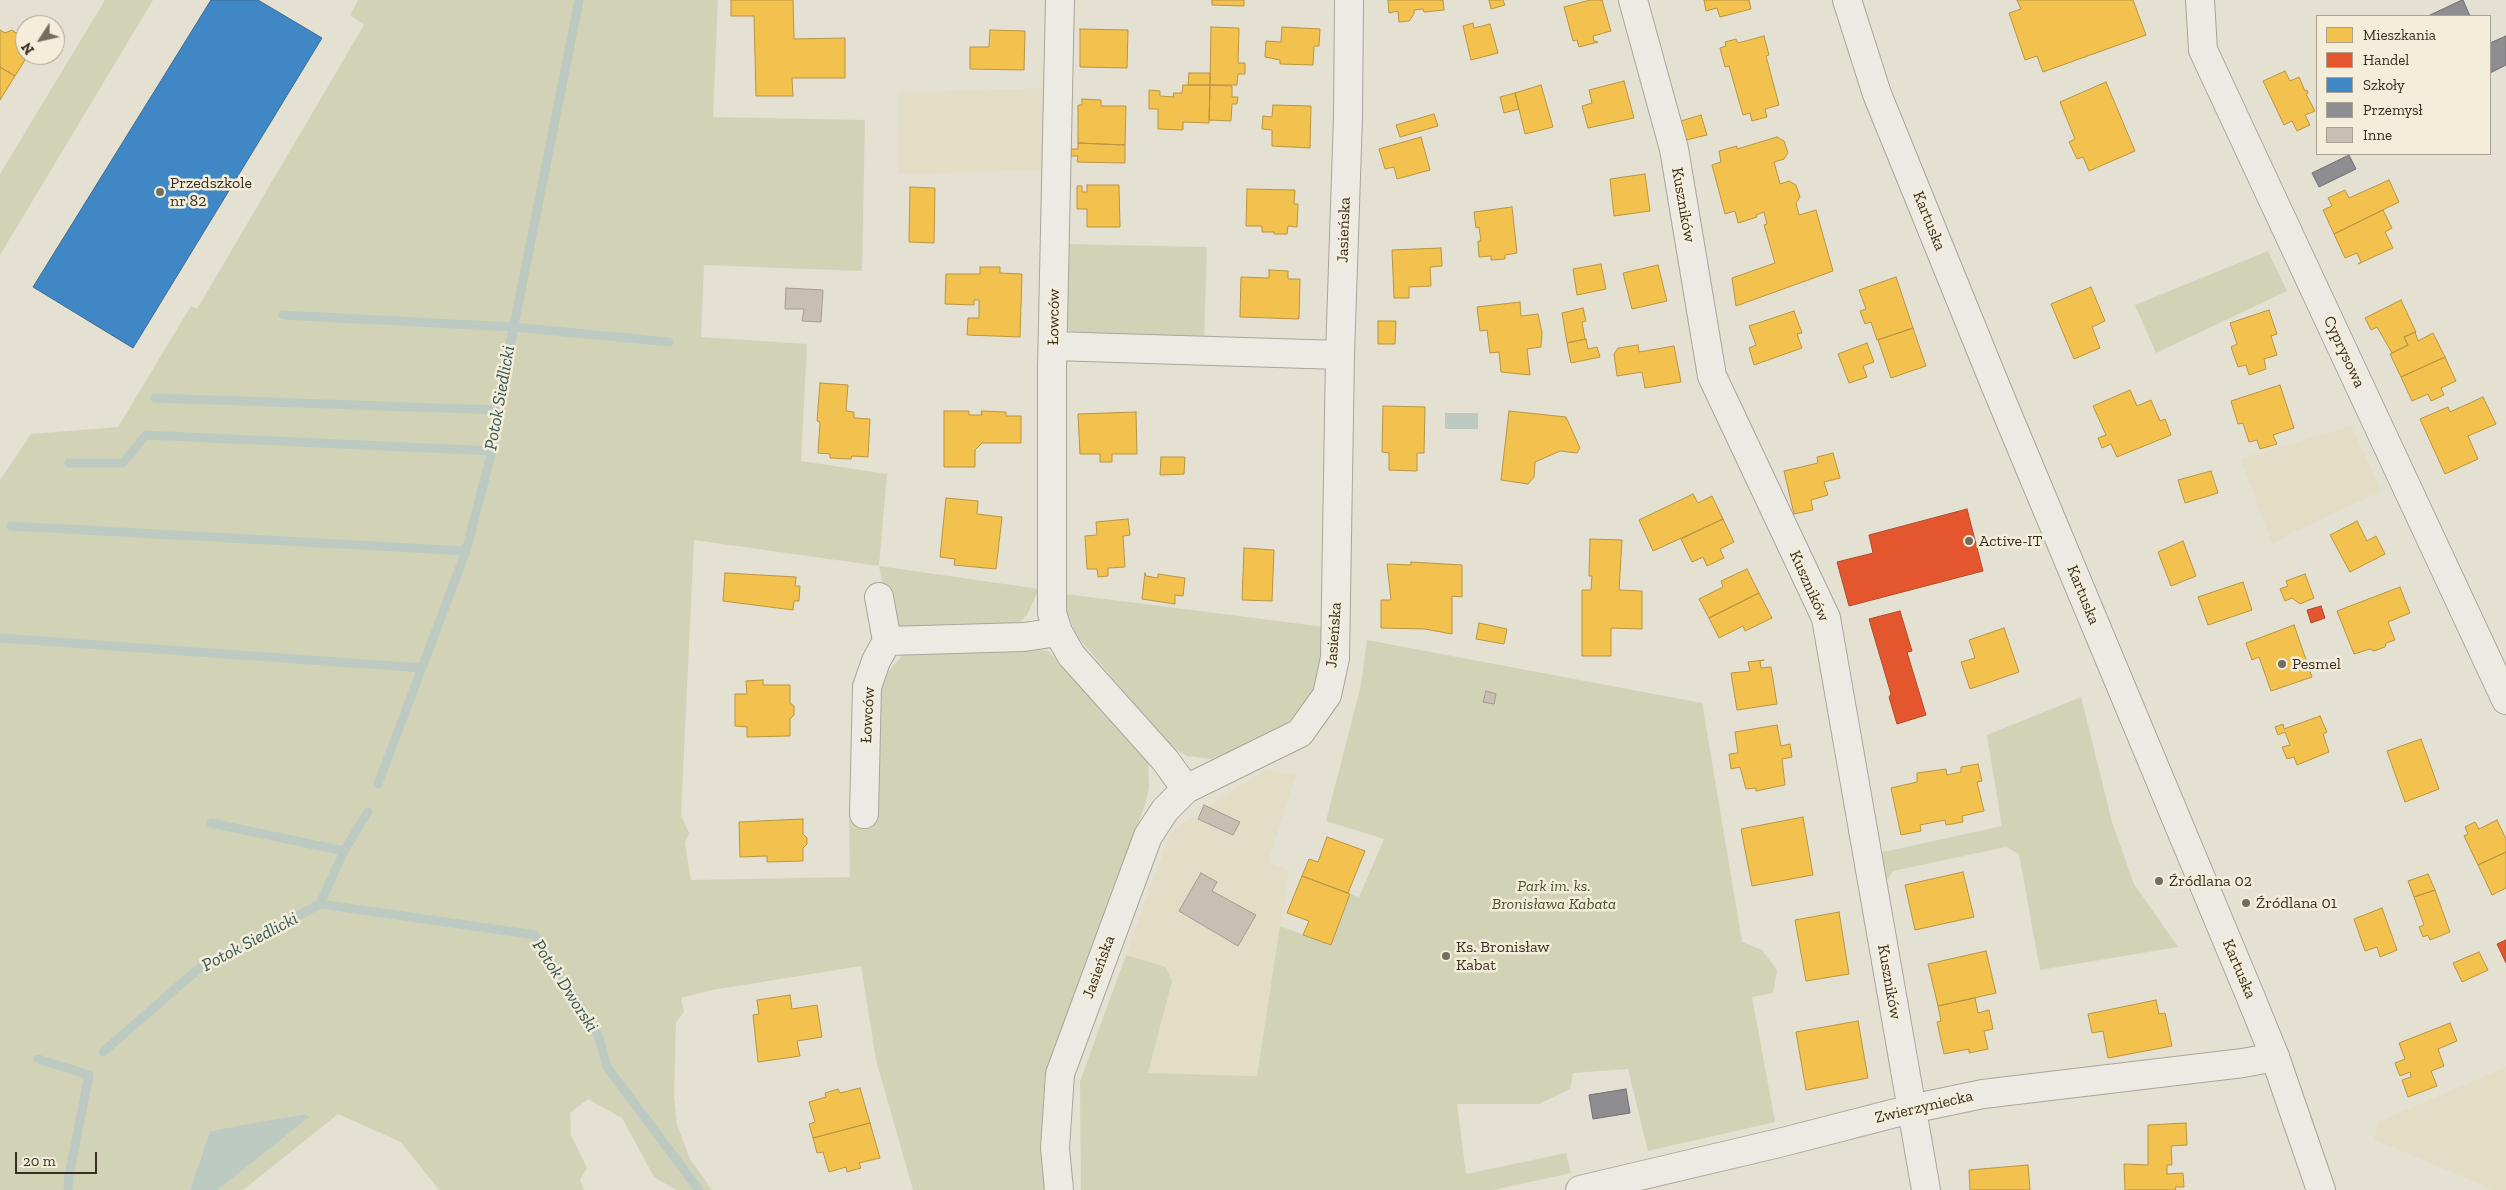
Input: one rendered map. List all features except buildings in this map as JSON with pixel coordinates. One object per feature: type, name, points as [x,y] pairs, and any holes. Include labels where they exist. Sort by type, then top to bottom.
[{"type":"street","name":"Łowców","points":[[1060,0],[1053,346],[1052,614],[1058,632],[1071,655],[1166,760],[1186,789]]},
{"type":"street","name":"Jasieńska","points":[[1059,1190],[1056,1148],[1060,1074],[1148,836],[1165,810],[1186,789],[1300,733],[1327,695],[1335,658],[1340,355],[1350,0]]},
{"type":"street","name":"Kuszników","points":[[1632,0],[1674,149],[1712,376],[1826,618],[1926,1190]]},
{"type":"street","name":"Kartuska","points":[[1847,0],[1884,112],[2274,1057],[2321,1190]]},
{"type":"street","name":"Cyprysowa","points":[[2200,0],[2203,50],[2506,700]]},
{"type":"street","points":[[1053,346],[1340,355]]},
{"type":"street","points":[[879,597],[887,641],[1024,637],[1058,632]]},
{"type":"street","name":"Łowców","points":[[864,814],[867,687],[876,661],[887,641]]},
{"type":"street","name":"Zwierzyniecka","points":[[1580,1190],[1779,1143],[1911,1109],[1983,1094],[2243,1063],[2274,1057]]},
{"type":"shaded area","points":[[1044,88],[1045,170],[898,174],[899,93]]},
{"type":"shaded area","points":[[1445,413],[1478,413],[1478,429],[1445,429]]},
{"type":"shaded area","points":[[2351,426],[2382,491],[2289,534],[2272,544],[2241,459]]},
{"type":"shaded area","points":[[1265,770],[1296,775],[1268,862],[1289,871],[1257,1076],[1147,1073],[1172,981],[1126,955],[1170,834],[1192,818],[1198,819],[1204,805],[1208,807]]},
{"type":"shaded area","points":[[2506,1067],[2506,1190],[2494,1190],[2374,1139],[2379,1122]]},
{"type":"shaded area","points":[[306,1114],[309,1117],[218,1190],[190,1190],[210,1131]]},
{"type":"green space","points":[[105,0],[153,0],[0,255],[0,174]]},
{"type":"green space","points":[[358,0],[718,0],[713,117],[865,120],[862,271],[704,265],[701,337],[807,344],[801,461],[887,474],[879,566],[694,540],[681,815],[689,833],[685,843],[691,880],[850,877],[849,819],[871,818],[878,698],[883,678],[906,651],[1024,647],[1048,651],[1148,761],[1149,787],[1145,805],[1044,1079],[1045,1190],[913,1190],[876,1060],[861,966],[712,990],[681,998],[684,1012],[676,1022],[674,1097],[677,1125],[690,1159],[712,1190],[676,1190],[654,1177],[622,1118],[588,1099],[570,1113],[571,1135],[587,1168],[580,1180],[584,1190],[439,1190],[401,1142],[338,1114],[243,1190],[218,1190],[308,1117],[308,1115],[210,1131],[190,1190],[0,1190],[0,480],[31,434],[118,427],[191,306],[197,309],[364,25],[350,15]]},
{"type":"green space","points":[[1067,244],[1207,247],[1204,340],[1080,338],[1066,328]]},
{"type":"green space","points":[[2268,251],[2287,291],[2156,353],[2135,305]]},
{"type":"green space","points":[[879,566],[1039,589],[1027,615],[1012,631],[900,632],[889,615]]},
{"type":"green space","points":[[1066,594],[1325,627],[1318,684],[1307,709],[1267,737],[1211,759],[1187,756],[1167,743],[1077,636],[1065,608]]},
{"type":"green space","name":"Park im. ks. Bronisława Kabata","points":[[1367,640],[1702,703],[1742,942],[1762,950],[1777,970],[1773,993],[1752,997],[1775,1122],[1648,1151],[1628,1069],[1573,1073],[1570,1089],[1539,1104],[1457,1104],[1466,1174],[1566,1153],[1571,1173],[1493,1190],[1081,1190],[1080,1081],[1126,955],[1166,967],[1172,981],[1148,1073],[1257,1076],[1280,926],[1331,945],[1350,894],[1359,897],[1384,839],[1326,821],[1361,685]]},
{"type":"green space","points":[[2081,697],[2112,822],[2134,884],[2178,947],[2040,970],[2019,854],[2006,847],[1893,871],[1885,883],[1879,853],[2002,826],[1987,735]]},
{"type":"waterway","name":"Potok Siedlicki","points":[[378,784],[466,551],[492,451],[497,410],[579,0]]},
{"type":"waterway","points":[[283,315],[513,327],[669,342]]},
{"type":"waterway","points":[[155,398],[497,410]]},
{"type":"waterway","points":[[69,463],[123,463],[146,435],[492,451]]},
{"type":"waterway","points":[[11,526],[466,551]]},
{"type":"waterway","points":[[0,638],[422,668]]},
{"type":"waterway","name":"Potok Siedlicki","points":[[103,1052],[197,970],[320,904],[344,851],[368,812]]},
{"type":"waterway","points":[[211,823],[344,851]]},
{"type":"waterway","name":"Potok Dworski","points":[[320,904],[535,935],[598,1035],[607,1067],[699,1190]]},
{"type":"waterway","name":"Potok Siedlicki","points":[[38,1059],[89,1075],[69,1176],[68,1190]]},
{"type":"place","name":"Przedszkole nr 82","points":[[160,192]]},
{"type":"place","name":"Active-IT","points":[[1969,541]]},
{"type":"place","name":"Pesmel","points":[[2282,664]]},
{"type":"place","name":"Źródlana 02","points":[[2159,881]]},
{"type":"place","name":"Źródlana 01","points":[[2246,903]]},
{"type":"place","name":"Ks. Bronisław Kabat","points":[[1446,956]]}]
